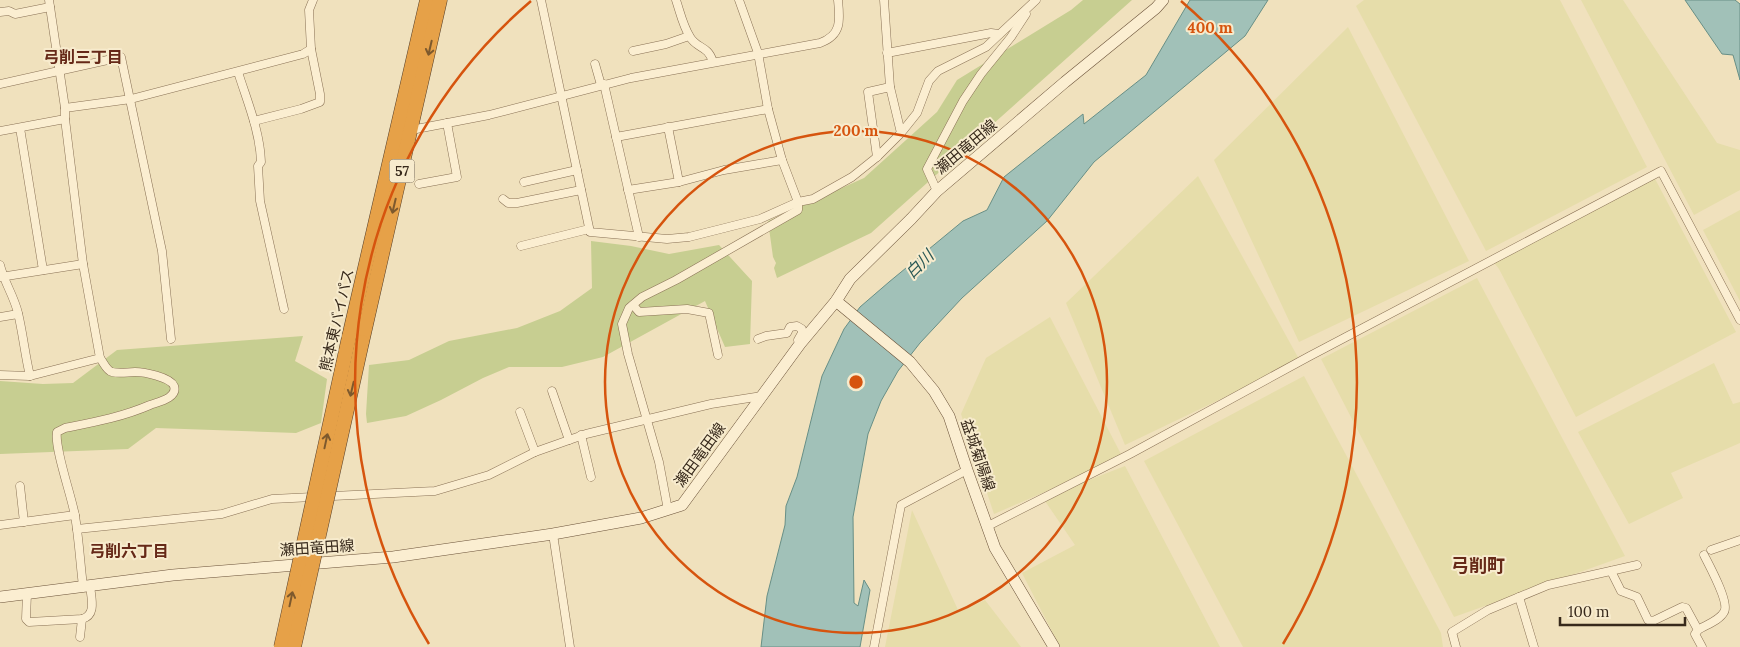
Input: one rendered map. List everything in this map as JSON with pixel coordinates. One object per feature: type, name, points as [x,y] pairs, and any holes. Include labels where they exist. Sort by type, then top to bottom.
[{"type":"highway","points":[[355,340],[361,252],[418,0]]},
{"type":"highway","name":"熊本東バイパス","points":[[294,647],[355,340],[427,0]]},
{"type":"highway","name":"熊本東バイパス","points":[[281,647],[355,340],[411,130],[440,0]]},
{"type":"main road","name":"瀬田竜田線","points":[[0,597],[211,571],[393,557],[553,534],[641,518],[682,505],[800,344],[836,301],[850,279],[911,220],[937,191],[1156,8],[1163,0]]},
{"type":"main road","name":"益城菊陽線","points":[[836,301],[910,362],[934,391],[949,416],[996,548],[1054,647]]},
{"type":"street","points":[[254,121],[300,110],[320,102],[310,49],[308,10],[313,0]]},
{"type":"street","points":[[541,0],[590,232],[667,240],[690,237],[760,219],[798,202],[813,199],[852,177],[877,157],[901,133],[918,112],[929,81],[938,71],[986,47],[1034,3]]},
{"type":"street","points":[[676,0],[689,36],[694,42],[709,52],[714,62]]},
{"type":"street","points":[[668,510],[659,462],[628,354],[622,324],[629,308],[642,297],[676,280],[798,210],[798,202],[782,160],[768,109],[758,54],[739,0]]},
{"type":"street","points":[[411,130],[489,115],[602,85],[820,43],[831,38],[838,28],[838,0]]},
{"type":"street","points":[[893,0],[884,1],[887,53],[890,87],[901,133]]},
{"type":"street","points":[[937,191],[927,169],[932,158],[981,74],[1011,37],[1034,3]]},
{"type":"street","points":[[0,12],[9,11],[15,14],[50,4],[84,264],[100,358],[111,372],[139,372],[155,375],[170,381],[174,386],[172,396],[168,399],[131,413],[65,428],[57,432],[56,437],[60,457],[75,515],[91,613],[88,617],[82,619],[29,622],[26,619],[27,593]]},
{"type":"street","points":[[887,53],[991,33],[999,34]]},
{"type":"street","points":[[633,51],[669,44],[689,36]]},
{"type":"street","points":[[65,108],[130,98],[238,72],[304,54],[310,49]]},
{"type":"street","points":[[0,84],[120,58],[162,252],[171,339]]},
{"type":"street","points":[[595,64],[616,137],[639,237]]},
{"type":"street","points":[[238,72],[254,121],[262,159],[258,166],[260,201],[284,309]]},
{"type":"street","points":[[877,157],[868,92],[890,87]]},
{"type":"street","points":[[616,137],[768,109]]},
{"type":"street","points":[[0,131],[64,119]]},
{"type":"street","points":[[419,184],[457,177],[446,123]]},
{"type":"street","points":[[668,127],[680,182]]},
{"type":"street","points":[[20,128],[43,270]]},
{"type":"street","points":[[628,190],[680,182],[724,170],[782,160]]},
{"type":"street","points":[[524,182],[576,170]]},
{"type":"street","points":[[988,526],[1130,454],[1308,357],[1660,171],[1740,320]]},
{"type":"street","points":[[503,199],[508,202],[517,202],[581,190]]},
{"type":"street","points":[[521,246],[589,229]]},
{"type":"street","points":[[1,276],[84,264]]},
{"type":"street","points":[[0,265],[1,276],[12,293],[18,314],[30,376]]},
{"type":"street","points":[[633,305],[639,312],[687,309],[709,313],[718,355]]},
{"type":"street","points":[[0,317],[18,314]]},
{"type":"street","points":[[748,412],[761,396],[802,333],[802,329],[797,326],[790,327],[787,334],[766,336],[758,339]]},
{"type":"street","points":[[0,375],[30,376],[100,358]]},
{"type":"street","points":[[552,391],[569,440]]},
{"type":"street","points":[[77,529],[222,514],[272,499],[435,491],[489,475],[534,452],[581,435],[711,404],[761,396]]},
{"type":"street","points":[[520,412],[534,452]]},
{"type":"street","points":[[581,435],[591,477]]},
{"type":"street","points":[[874,647],[901,505],[967,470]]},
{"type":"street","points":[[20,486],[24,522]]},
{"type":"street","points":[[0,525],[75,515]]},
{"type":"street","points":[[553,534],[570,647]]},
{"type":"street","points":[[1711,550],[1740,540]]},
{"type":"street","points":[[1702,647],[1695,634],[1698,630],[1724,614],[1727,606],[1704,555]]},
{"type":"street","points":[[1456,647],[1452,632],[1488,610],[1548,585],[1637,565]]},
{"type":"street","points":[[1611,571],[1621,591],[1637,597],[1648,620],[1653,621],[1682,607],[1686,608],[1698,630]]},
{"type":"street","points":[[1519,597],[1534,647]]},
{"type":"street","points":[[80,637],[82,619]]},
{"type":"shaded area","points":[[1364,0],[1560,0],[1647,167],[1486,251],[1356,6]]},
{"type":"shaded area","points":[[1581,0],[1623,0],[1717,143],[1740,150],[1740,190],[1694,215]]},
{"type":"shaded area","points":[[1348,27],[1469,261],[1299,342],[1214,160]]},
{"type":"shaded area","points":[[1653,175],[1736,332],[1576,417],[1499,269],[1492,260]]},
{"type":"shaded area","points":[[1198,176],[1300,361],[1125,445],[1066,303]]},
{"type":"shaded area","points":[[1740,210],[1740,301],[1703,230]]},
{"type":"shaded area","points":[[1477,278],[1625,556],[1454,617],[1321,359]]},
{"type":"shaded area","points":[[1050,317],[1123,458],[994,514],[961,414],[986,358]]},
{"type":"shaded area","points":[[1714,363],[1733,404],[1740,402],[1740,443],[1671,473],[1683,498],[1629,524],[1578,432]]},
{"type":"shaded area","points":[[1304,376],[1441,633],[1443,647],[1243,647],[1144,461]]},
{"type":"shaded area","points":[[1125,466],[1220,647],[1060,647],[1022,573],[1075,545],[1043,498]]},
{"type":"shaded area","points":[[912,510],[959,612],[985,600],[1021,647],[885,647]]},
{"type":"green space","points":[[1083,0],[1132,0],[871,233],[777,278],[768,221],[864,178],[937,112],[957,80],[1071,10]]},
{"type":"green space","points":[[591,241],[631,246],[669,254],[719,245],[752,281],[750,344],[725,347],[705,301],[603,357],[562,367],[509,367],[406,416],[367,423],[369,365],[409,360],[449,341],[517,328],[560,311],[592,288]]},
{"type":"green space","points":[[303,336],[295,361],[327,379],[321,423],[296,433],[156,428],[128,449],[0,454],[0,381],[43,384],[73,383],[117,350]]},
{"type":"water","name":"白川","points":[[1190,0],[1268,0],[1245,36],[1094,162],[1047,221],[962,298],[920,343],[898,371],[881,401],[868,434],[853,517],[854,603],[858,606],[864,580],[870,590],[860,647],[761,647],[767,596],[785,525],[786,506],[797,477],[822,376],[844,329],[860,307],[889,282],[963,221],[987,210],[1004,177],[1083,114],[1084,124],[1146,75]]},
{"type":"water","points":[[1685,0],[1735,0],[1740,4],[1740,80],[1733,55],[1722,54]]},
{"type":"district","name":"弓削三丁目","points":[[83,57]]},
{"type":"district","name":"弓削六丁目","points":[[129,551]]},
{"type":"district","name":"弓削町","points":[[1478,566]]}]
